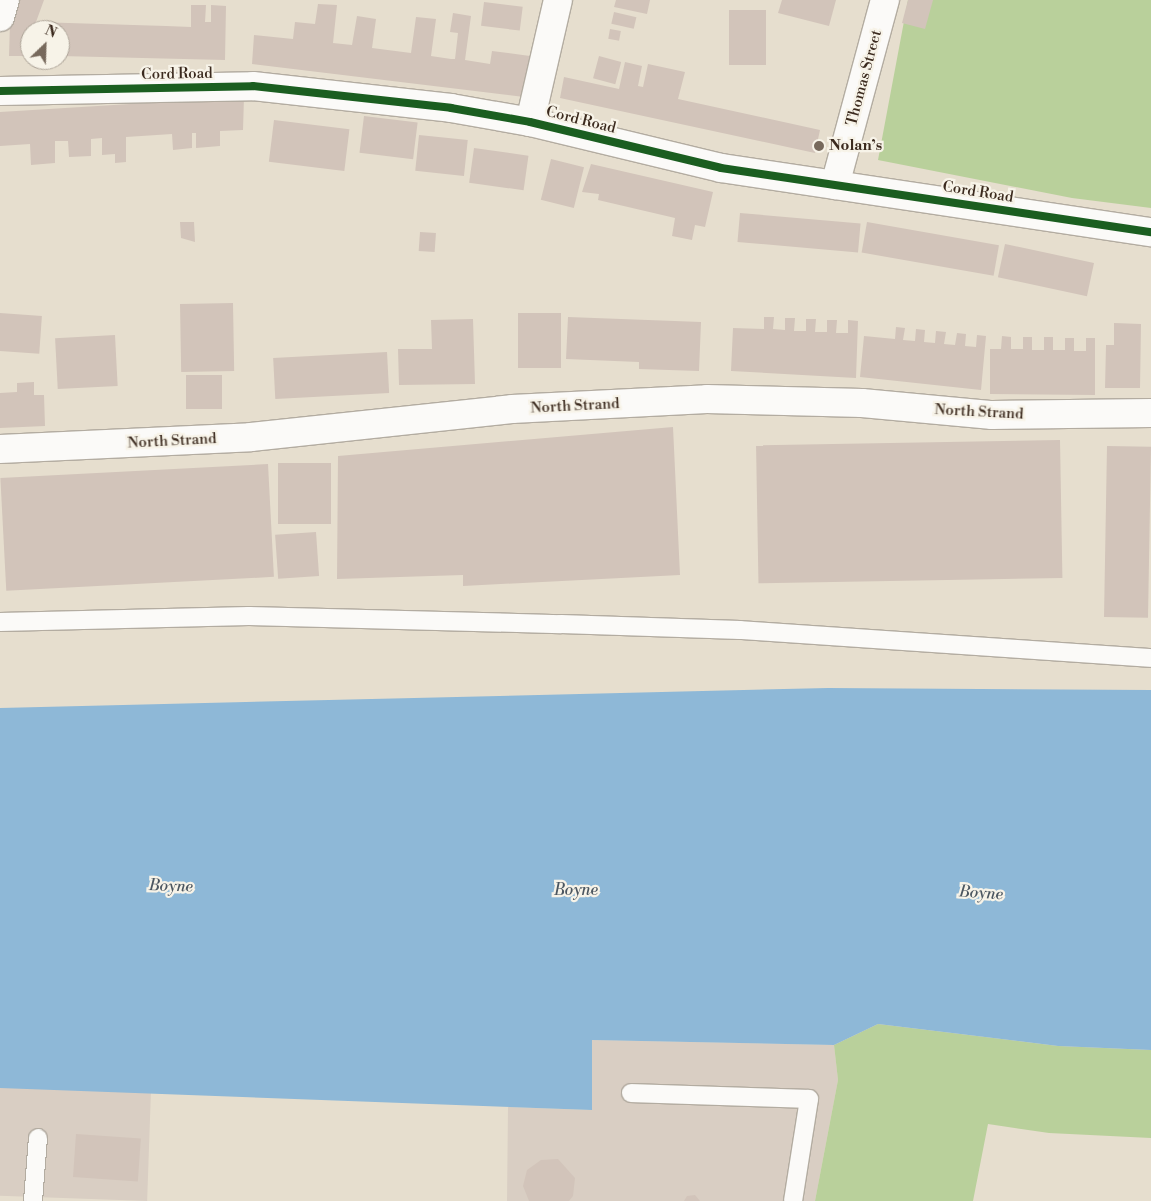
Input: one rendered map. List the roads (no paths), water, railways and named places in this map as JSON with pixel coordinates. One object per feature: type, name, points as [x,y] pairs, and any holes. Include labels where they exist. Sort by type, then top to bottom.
[{"type":"street","points":[[0,17],[5,0]]},
{"type":"street","points":[[530,122],[558,0]]},
{"type":"street","name":"Thomas Street","points":[[835,185],[885,0]]},
{"type":"street","name":"Cord Road","points":[[0,91],[253,86],[530,122],[721,168],[1151,232]]},
{"type":"street","name":"North Strand","points":[[0,450],[251,437],[512,409],[708,399],[862,402],[992,415],[1151,413]]},
{"type":"lane","points":[[0,622],[249,616],[552,623],[740,630],[1151,658]]},
{"type":"lane","points":[[631,1093],[809,1099],[792,1201]]},
{"type":"lane","points":[[33,1201],[38,1138]]},
{"type":"water","name":"Boyne","points":[[828,688],[1151,690],[1151,1050],[1058,1046],[878,1024],[834,1045],[592,1040],[592,1110],[0,1088],[0,708]]},
{"type":"place","name":"Nolan’s","points":[[819,146]]}]
